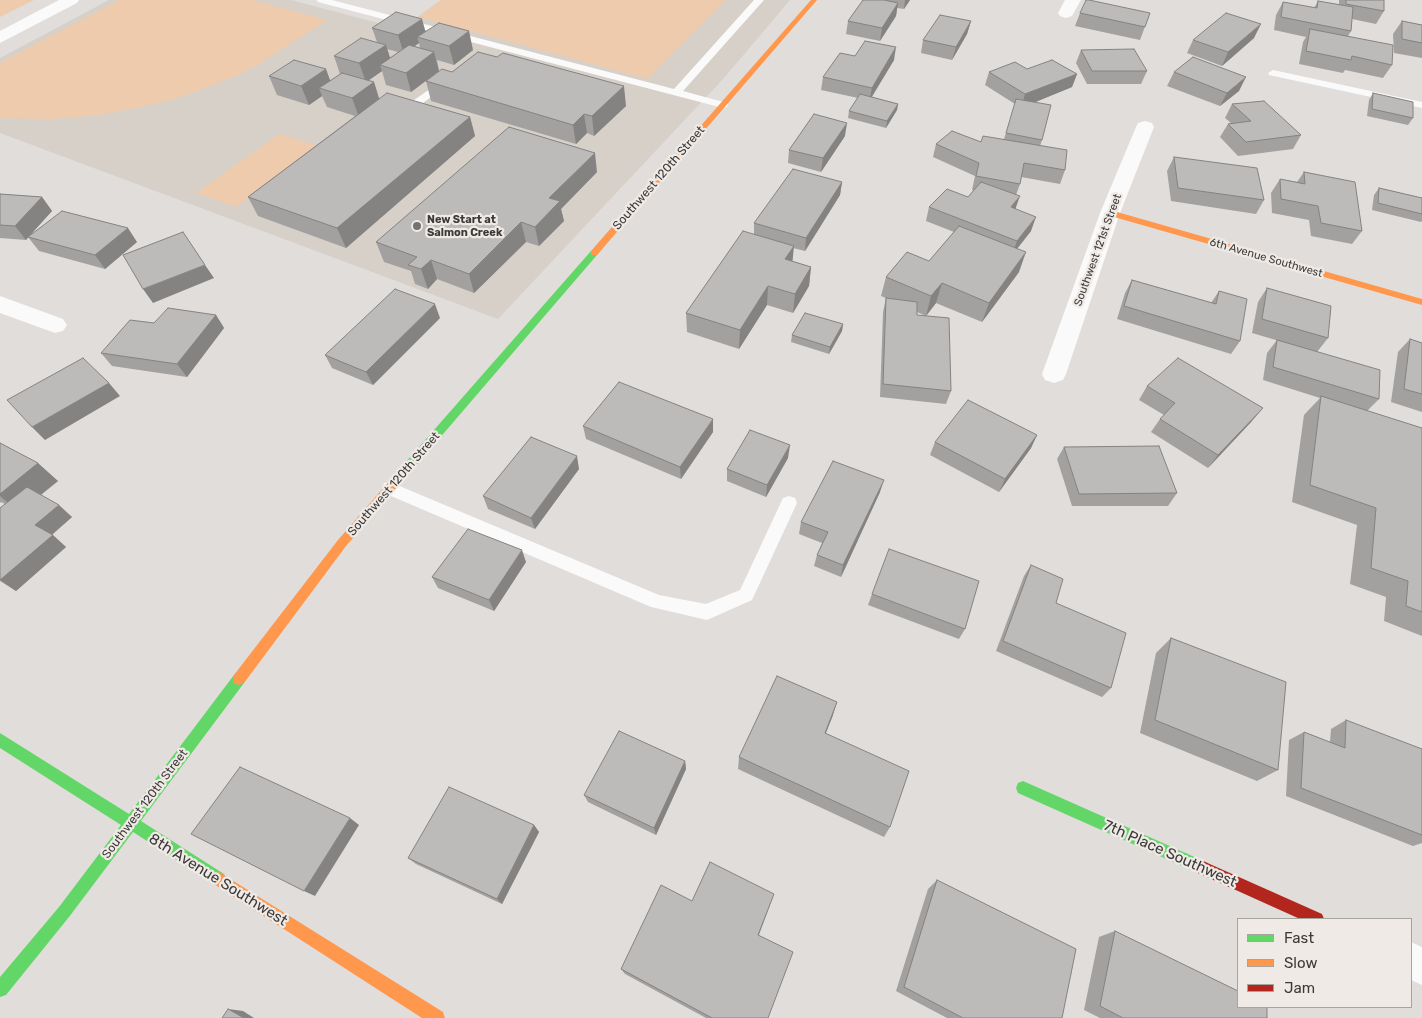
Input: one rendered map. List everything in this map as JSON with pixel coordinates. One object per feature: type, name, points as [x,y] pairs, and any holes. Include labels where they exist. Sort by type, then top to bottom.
[{"type":"street","points":[[0,38],[71,0]]},
{"type":"street","name":"Southwest 120th Street","points":[[0,989],[64,912],[342,543],[814,0]]},
{"type":"street","name":"Southwest 121st Street","points":[[1054,374],[1110,213],[1145,127]]},
{"type":"street","name":"6th Avenue Southwest","points":[[1110,213],[1422,302]]},
{"type":"street","points":[[0,304],[55,325]]},
{"type":"street","name":"8th Avenue Southwest","points":[[0,740],[436,1018]]},
{"type":"street","name":"7th Place Southwest","points":[[1023,788],[1315,918]]},
{"type":"lane","points":[[322,0],[723,105]]},
{"type":"lane","points":[[676,93],[759,0]]},
{"type":"lane","points":[[478,56],[492,45]]},
{"type":"lane","points":[[411,107],[456,73]]},
{"type":"lane","points":[[1273,73],[1422,105]]},
{"type":"lane","points":[[390,488],[656,602],[707,612],[746,595],[788,503]]},
{"type":"shaded area","points":[[0,0],[34,0],[0,17]]},
{"type":"shaded area","name":"New Start at Salmon Creek","points":[[109,0],[291,0],[401,29],[441,0],[790,0],[724,78],[498,319],[0,133],[0,58]]},
{"type":"shaded area","points":[[119,0],[253,0],[327,20],[259,64],[238,75],[190,94],[107,114],[51,119],[0,118],[0,63]]},
{"type":"shaded area","points":[[441,0],[725,0],[648,79],[418,17]]},
{"type":"shaded area","points":[[279,134],[318,146],[236,207],[196,193]]},
{"type":"building","points":[[863,0],[884,0],[898,3],[882,28],[848,21]]},
{"type":"building","points":[[1086,0],[1150,13],[1145,27],[1080,13]]},
{"type":"building","points":[[1346,0],[1384,0],[1384,11],[1346,4]]},
{"type":"building","points":[[1318,1],[1353,7],[1351,31],[1281,17],[1283,2],[1317,8]]},
{"type":"building","points":[[396,12],[422,19],[398,35],[372,28]]},
{"type":"building","points":[[1226,13],[1261,24],[1228,52],[1193,40]]},
{"type":"building","points":[[940,15],[971,21],[956,47],[923,40]]},
{"type":"building","points":[[1402,21],[1422,25],[1422,43],[1402,39]]},
{"type":"building","points":[[439,23],[469,31],[449,46],[417,37]]},
{"type":"building","points":[[1310,29],[1393,45],[1392,65],[1352,56],[1351,60],[1306,51]]},
{"type":"building","points":[[361,38],[386,45],[359,63],[334,56]]},
{"type":"building","points":[[865,41],[896,47],[872,88],[823,77],[840,53],[855,56]]},
{"type":"building","points":[[409,45],[434,52],[406,73],[380,65]]},
{"type":"building","points":[[1134,49],[1147,71],[1092,71],[1081,50]]},
{"type":"building","points":[[478,52],[497,57],[503,53],[624,86],[592,116],[584,114],[573,125],[426,81],[442,69],[452,72]]},
{"type":"building","points":[[1193,57],[1246,77],[1227,93],[1174,72]]},
{"type":"building","points":[[294,60],[326,69],[301,86],[269,76]]},
{"type":"building","points":[[1052,60],[1077,74],[1025,94],[989,72],[1015,62],[1027,69]]},
{"type":"building","points":[[342,73],[374,82],[352,98],[319,88]]},
{"type":"building","points":[[387,93],[470,117],[337,228],[248,197]]},
{"type":"building","points":[[1373,93],[1413,102],[1413,118],[1372,109]]},
{"type":"building","points":[[860,94],[898,104],[887,121],[849,111]]},
{"type":"building","points":[[1016,99],[1051,105],[1042,140],[1006,133]]},
{"type":"building","points":[[1264,101],[1301,135],[1246,142],[1228,124],[1251,121],[1232,104]]},
{"type":"building","points":[[814,114],[847,123],[823,158],[789,150]]},
{"type":"building","points":[[509,127],[595,153],[549,198],[560,201],[535,227],[521,222],[469,274],[431,260],[421,269],[408,265],[417,257],[376,242]]},
{"type":"building","points":[[952,131],[981,142],[983,136],[1067,150],[1065,170],[1024,163],[1020,184],[976,176],[979,163],[936,144]]},
{"type":"building","points":[[1174,157],[1257,168],[1264,200],[1178,188]]},
{"type":"building","points":[[793,169],[842,182],[806,238],[754,223]]},
{"type":"building","points":[[1304,172],[1355,182],[1362,231],[1321,223],[1318,206],[1281,199],[1280,179],[1305,184]]},
{"type":"building","points":[[981,182],[1020,196],[1011,207],[1036,217],[1017,241],[929,207],[947,189],[968,197]]},
{"type":"building","points":[[1379,188],[1422,198],[1422,214],[1378,203]]},
{"type":"building","points":[[0,194],[42,197],[15,226],[0,225]]},
{"type":"building","points":[[62,211],[128,228],[95,255],[28,237]]},
{"type":"building","points":[[959,226],[1026,252],[989,303],[942,283],[931,296],[886,277],[907,252],[929,261]]},
{"type":"building","points":[[743,231],[794,246],[785,259],[811,267],[795,294],[768,286],[740,330],[686,313]]},
{"type":"building","points":[[183,232],[205,265],[143,289],[123,255]]},
{"type":"building","points":[[1132,280],[1216,304],[1219,291],[1247,299],[1240,341],[1124,306]]},
{"type":"building","points":[[1267,288],[1331,306],[1328,338],[1262,319]]},
{"type":"building","points":[[395,289],[435,304],[366,372],[325,355]]},
{"type":"building","points":[[886,298],[917,302],[917,315],[949,318],[951,391],[883,384]]},
{"type":"building","points":[[168,308],[216,315],[177,364],[101,353],[130,320],[154,323]]},
{"type":"building","points":[[805,313],[843,324],[830,347],[792,335]]},
{"type":"building","points":[[1410,339],[1422,343],[1422,394],[1404,389]]},
{"type":"building","points":[[1277,340],[1380,370],[1379,399],[1273,367]]},
{"type":"building","points":[[83,358],[109,383],[32,427],[7,400]]},
{"type":"building","points":[[1178,358],[1263,408],[1218,455],[1160,419],[1175,403],[1147,386]]},
{"type":"building","points":[[619,382],[713,419],[680,467],[583,426]]},
{"type":"building","points":[[1321,396],[1422,428],[1422,612],[1406,606],[1408,581],[1371,568],[1376,508],[1310,485]]},
{"type":"building","points":[[968,400],[1037,435],[1005,479],[935,442]]},
{"type":"building","points":[[750,430],[790,445],[767,485],[727,469]]},
{"type":"building","points":[[531,437],[577,456],[531,518],[483,496]]},
{"type":"building","points":[[0,443],[38,463],[0,494]]},
{"type":"building","points":[[1159,446],[1177,493],[1079,494],[1064,447]]},
{"type":"building","points":[[833,461],[884,480],[843,565],[817,555],[828,532],[801,522]]},
{"type":"building","points":[[27,487],[59,505],[35,525],[53,535],[0,580],[0,508]]},
{"type":"building","points":[[468,529],[522,550],[489,600],[432,577]]},
{"type":"building","points":[[889,549],[979,581],[965,629],[872,594]]},
{"type":"building","points":[[1031,565],[1063,579],[1056,603],[1126,633],[1111,688],[1003,641]]},
{"type":"building","points":[[1171,638],[1286,682],[1278,770],[1155,720]]},
{"type":"building","points":[[777,676],[837,702],[825,733],[909,771],[890,827],[739,757]]},
{"type":"building","points":[[1346,720],[1422,749],[1422,835],[1301,788],[1304,732],[1345,748]]},
{"type":"building","points":[[619,731],[685,761],[654,828],[584,795]]},
{"type":"building","points":[[240,767],[350,818],[304,891],[191,834]]},
{"type":"building","points":[[449,787],[534,825],[497,899],[408,858]]},
{"type":"building","points":[[710,862],[774,894],[758,935],[793,952],[768,1018],[712,1018],[621,969],[661,885],[692,901]]},
{"type":"building","points":[[937,880],[1076,949],[1062,1018],[963,1018],[904,987]]},
{"type":"building","points":[[1115,931],[1237,991],[1237,1008],[1267,1008],[1267,1018],[1123,1018],[1100,1006]]},
{"type":"building","points":[[228,1009],[244,1018],[222,1018]]},
{"type":"traffic: fast","points":[[409,466],[594,253]]},
{"type":"traffic: fast","points":[[0,989],[64,912],[239,679]]},
{"type":"traffic: fast","points":[[0,740],[219,879]]},
{"type":"traffic: fast","points":[[1023,788],[1203,868]]},
{"type":"traffic: slow","points":[[594,253],[814,0]]},
{"type":"traffic: slow","points":[[1110,213],[1422,302]]},
{"type":"traffic: slow","points":[[239,679],[342,543],[409,466]]},
{"type":"traffic: slow","points":[[219,879],[437,1018]]},
{"type":"traffic: jam","points":[[1203,868],[1315,918]]},
{"type":"place","name":"New Start at Salmon Creek","points":[[417,226]]}]
